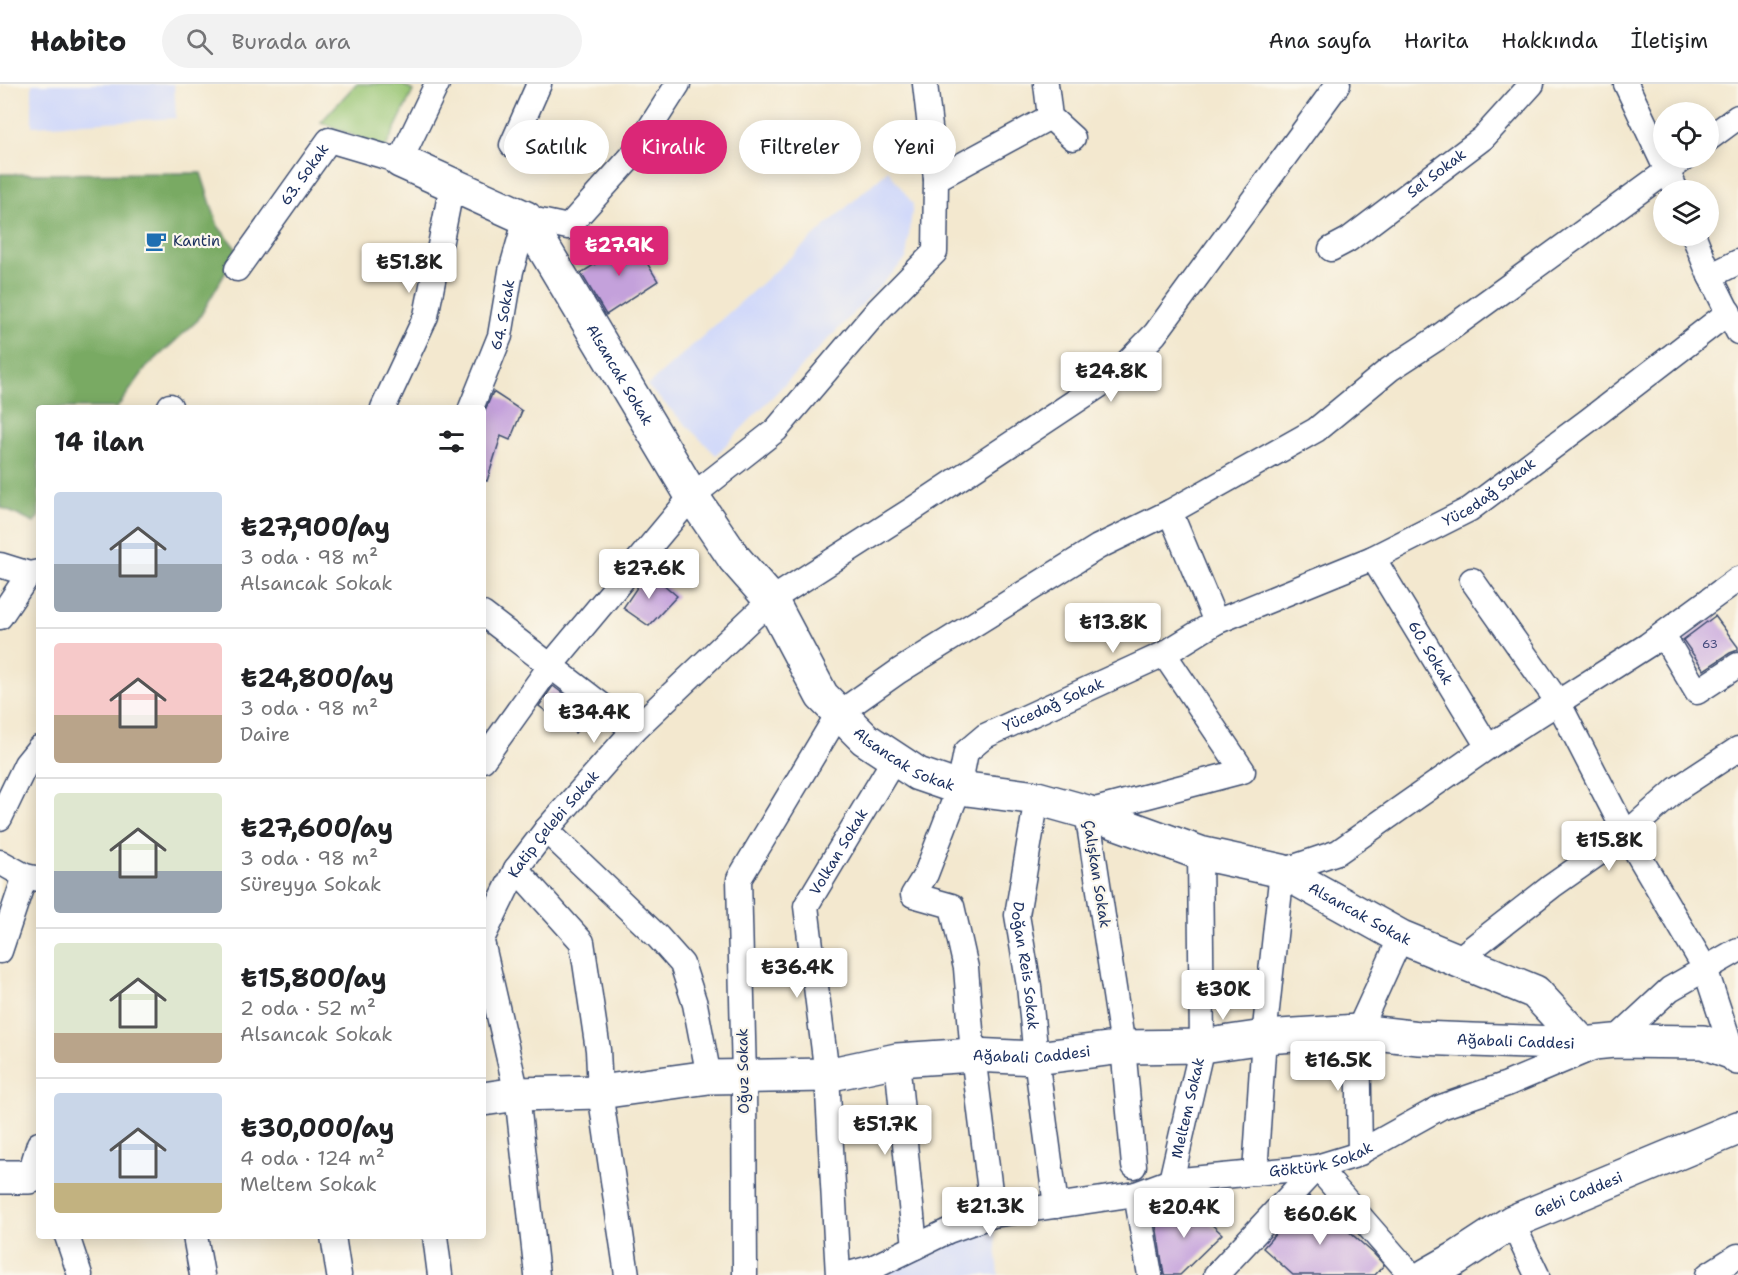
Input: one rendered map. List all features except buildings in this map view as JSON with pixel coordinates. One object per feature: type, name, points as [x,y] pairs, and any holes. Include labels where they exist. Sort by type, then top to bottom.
[{"type":"street","points":[[437,84],[400,161],[526,218],[568,227],[632,156],[678,84]]},
{"type":"street","points":[[523,120],[539,84]]},
{"type":"street","points":[[486,755],[551,665],[692,496],[776,430],[878,310],[935,252],[936,179],[925,84]]},
{"type":"street","points":[[1046,84],[1050,117],[1073,138]]},
{"type":"street","name":"Katip Çelebi Sokak","points":[[486,931],[516,869],[546,830],[634,730],[771,600],[1116,375],[1155,334],[1338,84]]},
{"type":"street","name":"Sel Sokak","points":[[1331,249],[1348,240],[1483,138],[1532,84]]},
{"type":"street","points":[[838,714],[899,670],[1098,547],[1170,512],[1316,430],[1390,369],[1676,173],[1626,84]]},
{"type":"street","points":[[936,179],[1050,117]]},
{"type":"street","points":[[1719,132],[1738,117]]},
{"type":"street","name":"63. Sokak","points":[[237,269],[329,140],[400,161]]},
{"type":"street","points":[[384,405],[426,316],[452,185]]},
{"type":"street","name":"64. Sokak","points":[[472,405],[500,336],[511,271],[526,218]]},
{"type":"street","name":"Alsancak Sokak","points":[[526,218],[692,496],[734,558],[771,600],[822,696],[865,739],[918,774],[958,788],[1037,798],[1087,812],[1200,854],[1282,871],[1401,937],[1535,992],[1611,1042]]},
{"type":"street","points":[[1698,246],[1710,276],[1734,322]]},
{"type":"street","points":[[1710,276],[1738,262]]},
{"type":"street","name":"Yücedağ Sokak","points":[[993,1215],[973,1055],[966,968],[952,906],[913,895],[926,874],[958,788],[966,752],[985,736],[1164,654],[1216,622],[1373,558],[1470,509],[1589,420],[1734,322]]},
{"type":"street","points":[[1170,512],[1216,622]]},
{"type":"street","name":"60. Sokak","points":[[1373,558],[1488,747]]},
{"type":"street","points":[[0,565],[34,573],[0,617]]},
{"type":"street","points":[[1255,1173],[1264,1037],[1282,871],[1338,852],[1488,747],[1663,635],[1738,579]]},
{"type":"street","points":[[1472,580],[1558,702],[1626,834],[1705,968],[1736,1056]]},
{"type":"street","points":[[486,616],[634,730]]},
{"type":"street","points":[[1663,635],[1697,692],[1738,665]]},
{"type":"street","name":"Çalışkan Sokak","points":[[1134,1166],[1123,1047],[1087,812],[1244,771],[1164,654]]},
{"type":"street","name":"Oğuz Sokak","points":[[745,1275],[744,1077],[739,879],[838,714]]},
{"type":"street","points":[[1457,960],[1552,886],[1626,834],[1677,789],[1738,749]]},
{"type":"street","points":[[0,818],[26,764],[36,752]]},
{"type":"street","name":"Volkan Sokak","points":[[838,1275],[827,1075],[806,906],[895,758]]},
{"type":"street","name":"Doğan Reis Sokak","points":[[1037,798],[1017,915],[1029,986],[1036,1058],[1056,1206]]},
{"type":"street","points":[[546,830],[658,937],[682,963],[695,1004],[709,1077]]},
{"type":"street","name":"Meltem Sokak","points":[[1171,1181],[1202,1046],[1200,854]]},
{"type":"street","points":[[0,862],[32,877],[0,951]]},
{"type":"street","points":[[516,869],[582,942],[598,1050],[600,1092],[627,1275]]},
{"type":"street","points":[[1360,1153],[1358,1031],[1401,937]]},
{"type":"street","name":"Göktürk Sokak","points":[[845,1275],[874,1267],[948,1231],[993,1215],[1136,1194],[1171,1181],[1317,1167],[1360,1153],[1441,1107],[1507,1084],[1611,1042],[1670,989],[1738,950]]},
{"type":"street","points":[[486,959],[517,1094],[537,1275]]},
{"type":"street","name":"Ağabali Caddesi","points":[[486,1099],[517,1094],[600,1092],[709,1077],[827,1075],[897,1060],[973,1055],[1036,1058],[1123,1047],[1202,1046],[1264,1037],[1358,1031],[1419,1038],[1703,1042],[1736,1056]]},
{"type":"street","points":[[897,1060],[915,1247]]},
{"type":"street","name":"Gebi Caddesi","points":[[1426,1275],[1512,1221],[1738,1128]]},
{"type":"street","points":[[23,1176],[36,1150]]},
{"type":"street","points":[[1216,1275],[1317,1167],[1411,1275]]},
{"type":"street","points":[[1136,1194],[1150,1275]]},
{"type":"street","points":[[1512,1221],[1538,1275]]},
{"type":"street","points":[[69,1239],[80,1275]]},
{"type":"street","points":[[196,1239],[202,1275]]},
{"type":"street","points":[[333,1239],[339,1275]]},
{"type":"street","points":[[435,1239],[440,1275]]},
{"type":"street","points":[[1708,1275],[1738,1256]]},
{"type":"shaded area","points":[[32,84],[174,84],[176,118],[32,126]]},
{"type":"shaded area","points":[[884,174],[891,174],[913,204],[906,259],[716,455],[647,386]]},
{"type":"shaded area","points":[[994,1224],[999,1275],[882,1275]]},
{"type":"green space","points":[[356,84],[402,84],[413,91],[385,149],[321,122]]},
{"type":"green space","points":[[201,173],[218,226],[238,251],[198,320],[146,368],[119,405],[36,405],[36,520],[34,523],[0,507],[0,174]]},
{"type":"place","name":"Kantin","points":[[156,241]]}]
